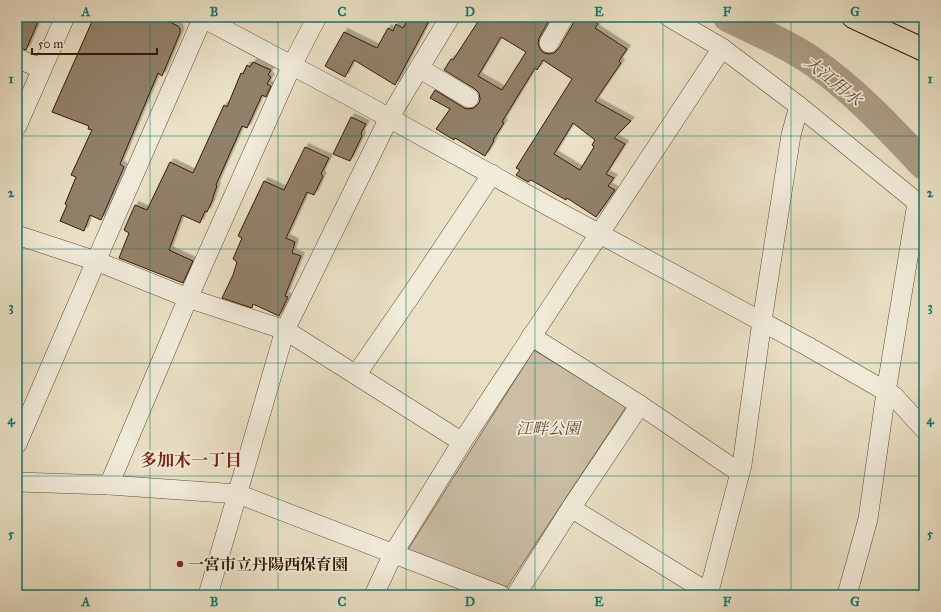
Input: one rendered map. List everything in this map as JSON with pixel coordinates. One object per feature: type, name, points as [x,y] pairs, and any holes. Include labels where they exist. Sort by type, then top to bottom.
[{"type":"main road","points":[[853,17],[924,50]]},
{"type":"street","points":[[17,126],[65,17]]},
{"type":"street","points":[[17,444],[202,17],[807,346],[894,396],[924,429]]},
{"type":"street","points":[[109,486],[188,298],[292,65],[317,17]]},
{"type":"street","points":[[208,595],[286,330],[389,118],[450,17]]},
{"type":"street","points":[[549,42],[564,17]]},
{"type":"street","points":[[669,17],[722,48],[799,106],[921,205],[886,392],[868,519],[847,595]]},
{"type":"street","points":[[374,595],[393,554],[462,442],[722,48]]},
{"type":"street","points":[[17,58],[42,69]]},
{"type":"street","points":[[419,68],[469,98]]},
{"type":"street","points":[[571,508],[709,594],[742,465],[762,321],[791,135],[799,106]]},
{"type":"street","points":[[356,375],[492,174]]},
{"type":"street","points":[[17,235],[96,261],[188,298],[286,330],[462,442]]},
{"type":"street","points":[[531,336],[640,404],[740,473]]},
{"type":"street","points":[[516,595],[571,508],[640,404]]},
{"type":"street","points":[[17,482],[238,494],[501,595]]},
{"type":"green space","name":"江畔公園","points":[[534,350],[626,407],[507,587],[407,551]]},
{"type":"building","points":[[17,17],[40,17],[26,50],[17,47]]},
{"type":"building","points":[[94,17],[159,17],[178,26],[180,33],[162,76],[158,73],[120,164],[124,167],[101,220],[90,215],[84,231],[60,221],[76,177],[71,175],[92,130],[88,129],[89,126],[52,112]]},
{"type":"building","points":[[409,17],[431,17],[395,85],[354,60],[345,77],[325,66],[344,32],[377,48],[388,28],[393,31],[396,24],[403,28]]},
{"type":"building","points":[[481,17],[551,17],[539,38],[538,43],[540,49],[544,53],[549,54],[554,53],[559,48],[574,22],[575,17],[590,17],[598,24],[595,28],[627,49],[619,61],[621,63],[595,101],[631,121],[614,138],[625,144],[606,174],[614,178],[608,186],[615,190],[596,217],[567,198],[566,200],[531,180],[528,182],[516,175],[520,170],[516,168],[572,79],[543,60],[537,70],[535,68],[502,122],[504,123],[485,156],[455,138],[454,140],[436,129],[450,109],[430,98],[435,90],[468,109],[474,108],[479,103],[480,99],[479,93],[475,89],[444,70],[451,59],[453,60]],"holes":[[[501,37],[526,52],[502,90],[478,76]],[[573,123],[595,140],[592,145],[594,147],[580,170],[554,154]]]},
{"type":"building","points":[[253,62],[271,70],[268,75],[271,77],[267,84],[271,86],[266,97],[262,95],[247,128],[242,126],[216,185],[213,199],[207,212],[205,211],[200,223],[182,215],[169,250],[193,261],[183,283],[119,258],[129,233],[124,230],[135,205],[147,210],[170,162],[193,173],[224,105],[227,107],[241,73],[243,74],[247,65],[250,67]]},
{"type":"building","points":[[351,117],[366,124],[350,161],[333,154]]},
{"type":"building","points":[[305,147],[329,158],[321,174],[323,176],[314,195],[307,192],[286,238],[295,242],[292,253],[301,256],[285,296],[288,297],[279,316],[253,304],[252,308],[222,298],[233,275],[237,262],[233,259],[242,238],[238,236],[264,181],[284,190]]},
{"type":"waterway","name":"大江用水","points":[[728,17],[792,48],[827,72],[871,110],[924,165]]},
{"type":"place","name":"一宮市立丹陽西保育園","points":[[180,564]]},
{"type":"district","name":"多加木一丁目","points":[[191,460]]}]
